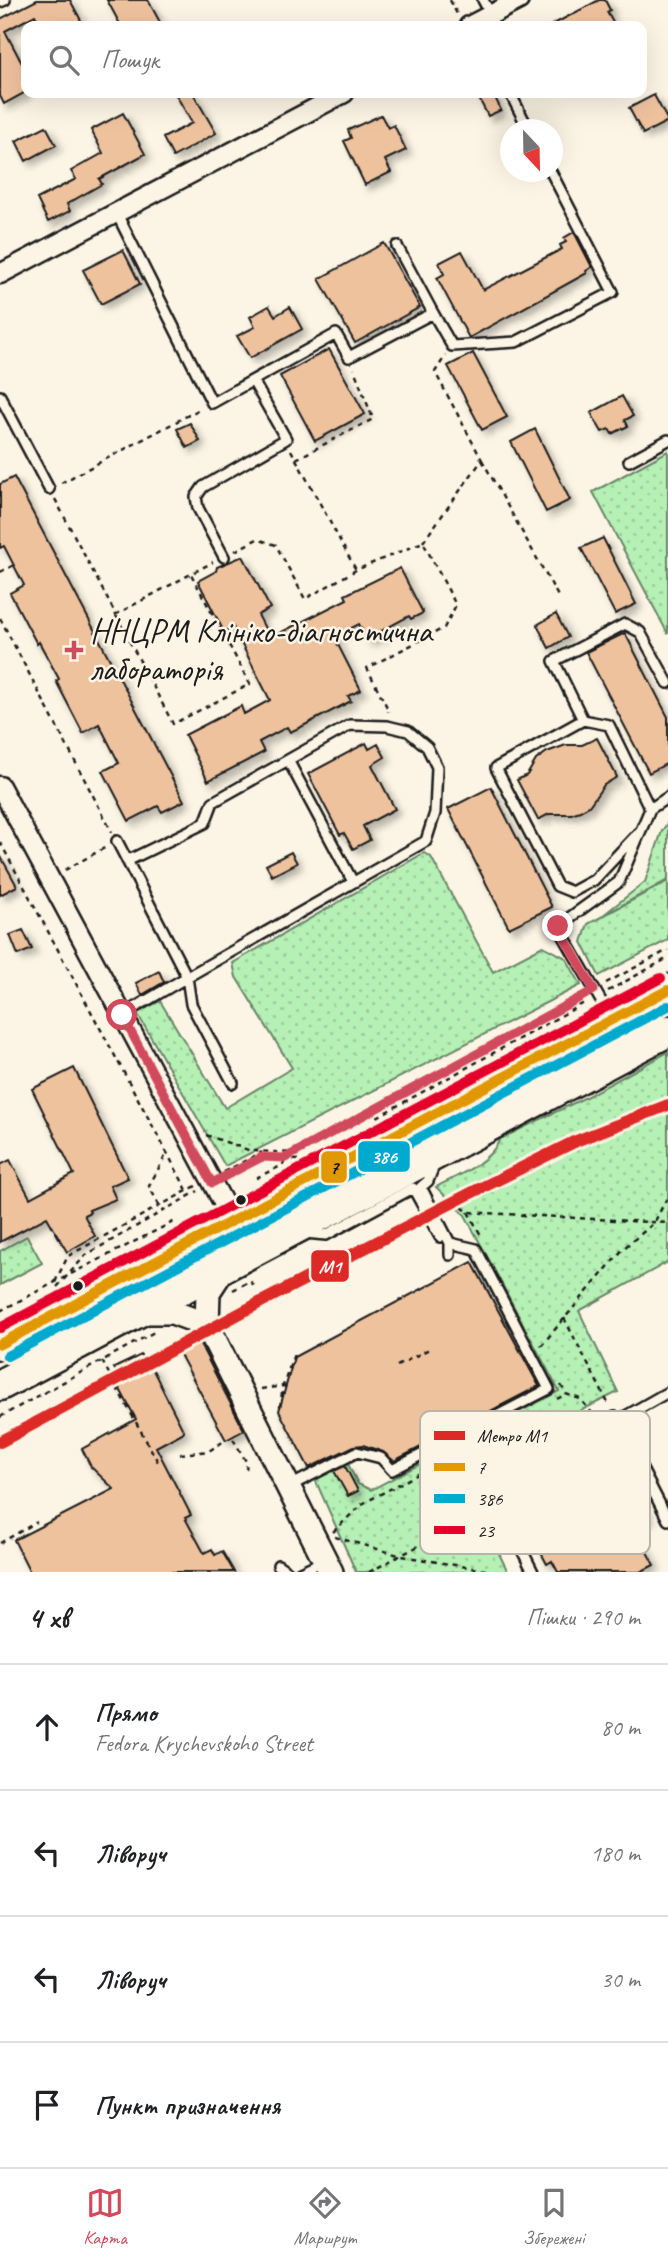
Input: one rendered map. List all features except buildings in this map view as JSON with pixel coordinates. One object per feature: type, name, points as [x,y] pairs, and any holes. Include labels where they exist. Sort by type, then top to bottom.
[{"type":"main road","points":[[0,1344],[233,1221],[601,1002],[668,990]]},
{"type":"main road","points":[[0,1385],[146,1322],[228,1277],[286,1232],[668,1031]]},
{"type":"street","points":[[475,18],[519,0]]},
{"type":"street","points":[[0,274],[334,98]]},
{"type":"street","points":[[1,788],[233,1221]]},
{"type":"street","points":[[207,1325],[208,1292],[228,1277]]},
{"type":"street","points":[[146,1322],[172,1312],[207,1325],[228,1356],[288,1487],[328,1566]]},
{"type":"lane","points":[[513,98],[523,119]]},
{"type":"lane","points":[[397,246],[452,346],[516,342],[613,292],[556,182]]},
{"type":"lane","points":[[116,212],[212,403],[336,334],[349,357],[433,313]]},
{"type":"lane","points":[[224,557],[198,508],[196,498],[203,487],[286,439],[253,381]]},
{"type":"lane","points":[[0,396],[49,489]]},
{"type":"lane","points":[[629,461],[668,440]]},
{"type":"lane","points":[[583,720],[554,661],[625,624],[640,632],[668,683]]},
{"type":"lane","points":[[641,830],[594,880],[572,892],[557,886],[496,768],[583,720],[609,725],[650,809]]},
{"type":"lane","points":[[122,1015],[426,841],[435,813],[437,768],[427,747],[408,731],[387,726],[350,725],[214,802],[205,823],[127,861]]},
{"type":"lane","points":[[288,760],[353,882]]},
{"type":"lane","points":[[601,1002],[558,926],[619,882],[650,809],[668,797]]},
{"type":"lane","points":[[117,841],[187,977],[191,1004],[233,1083]]},
{"type":"lane","points":[[439,1152],[428,1181],[421,1185],[440,1237]]},
{"type":"lane","points":[[286,1232],[326,1235],[412,1188],[450,1243],[450,1255]]},
{"type":"lane","points":[[450,1243],[476,1249],[549,1388],[505,1411]]},
{"type":"lane","points":[[631,1411],[668,1392]]},
{"type":"lane","points":[[288,1487],[357,1452],[381,1458],[392,1470],[420,1455]]},
{"type":"lane","points":[[650,1485],[668,1520]]},
{"type":"lane","points":[[524,1554],[533,1572]]},
{"type":"lane","points":[[278,1565],[288,1572]]},
{"type":"lane","points":[[300,1572],[328,1566]]},
{"type":"path","points":[[450,0],[475,18]]},
{"type":"path","points":[[452,346],[435,372],[559,598]]},
{"type":"path","points":[[296,459],[373,419],[349,357]]},
{"type":"path","points":[[191,574],[250,684],[173,724],[49,489],[212,403]]},
{"type":"path","points":[[286,439],[356,570]]},
{"type":"path","points":[[115,615],[257,539],[276,545],[305,599],[356,570],[423,542],[482,460]]},
{"type":"path","points":[[387,726],[388,709],[367,668],[444,628],[456,604],[423,542]]},
{"type":"path","points":[[0,572],[14,565]]},
{"type":"path","points":[[0,618],[117,841],[60,873]]},
{"type":"path","points":[[0,842],[187,1190],[68,1256],[55,1282]]},
{"type":"path","points":[[285,1158],[601,1002],[668,950]]},
{"type":"path","points":[[369,1121],[601,1002],[668,957]]},
{"type":"path","points":[[200,1133],[251,1151],[294,1154]]},
{"type":"path","points":[[159,1205],[149,1186],[167,1153]]},
{"type":"path","points":[[53,1292],[86,1255],[212,1183],[262,1157],[297,1160]]},
{"type":"path","points":[[256,1178],[283,1165],[285,1158]]},
{"type":"path","points":[[541,1346],[624,1248],[654,1223],[668,1196]]},
{"type":"path","points":[[462,1207],[468,1212],[668,1223]]},
{"type":"path","points":[[0,1311],[177,1220]]},
{"type":"path","points":[[228,1277],[250,1281],[257,1289]]},
{"type":"path","points":[[564,1318],[612,1411]]},
{"type":"path","points":[[0,1418],[102,1361],[146,1322]]},
{"type":"path","points":[[397,1366],[429,1349]]},
{"type":"path","points":[[280,1407],[294,1354]]},
{"type":"path","points":[[102,1361],[158,1462]]},
{"type":"path","points":[[258,1389],[284,1386]]},
{"type":"path","points":[[554,1401],[566,1394],[580,1399],[591,1411]]},
{"type":"path","points":[[233,1439],[247,1463],[246,1469]]},
{"type":"path","points":[[180,1454],[209,1451],[224,1441]]},
{"type":"path","points":[[420,1473],[362,1504],[330,1535],[402,1556],[496,1572]]},
{"type":"path","points":[[0,1543],[37,1522]]},
{"type":"path","points":[[369,1572],[420,1546]]},
{"type":"green space","points":[[668,451],[668,634],[593,492]]},
{"type":"green space","points":[[668,822],[668,880],[602,916],[645,882],[662,831]]},
{"type":"green space","points":[[424,853],[431,857],[493,972],[543,946],[566,958],[581,985],[225,1166],[137,1013],[160,1001],[225,1108],[292,1068],[236,977],[233,963]]},
{"type":"green space","points":[[668,881],[668,940],[599,976],[582,942],[588,924]]},
{"type":"green space","points":[[668,1052],[668,1262],[579,1311],[618,1392],[580,1411],[521,1411],[559,1391],[465,1215],[436,1187],[481,1162],[500,1139],[584,1098]]},
{"type":"green space","points":[[27,1236],[42,1263],[0,1285],[0,1251]]},
{"type":"green space","points":[[346,1460],[358,1484],[371,1490],[420,1464],[420,1554],[499,1554],[508,1572],[356,1572],[314,1477]]},
{"type":"metro line","name":"M1","points":[[0,1442],[473,1192],[576,1141],[668,1105]]},
{"type":"transit line","name":"23","points":[[0,1328],[661,978]]},
{"type":"transit line","name":"7","points":[[0,1344],[668,990]]},
{"type":"transit line","name":"386","points":[[7,1356],[668,1006]]},
{"type":"place","name":"ННЦРМ Клініко-діагностична лабораторія","points":[[74,650]]},
{"type":"route","points":[[122,1015],[212,1183],[262,1157],[285,1158],[594,990],[558,926]]}]
